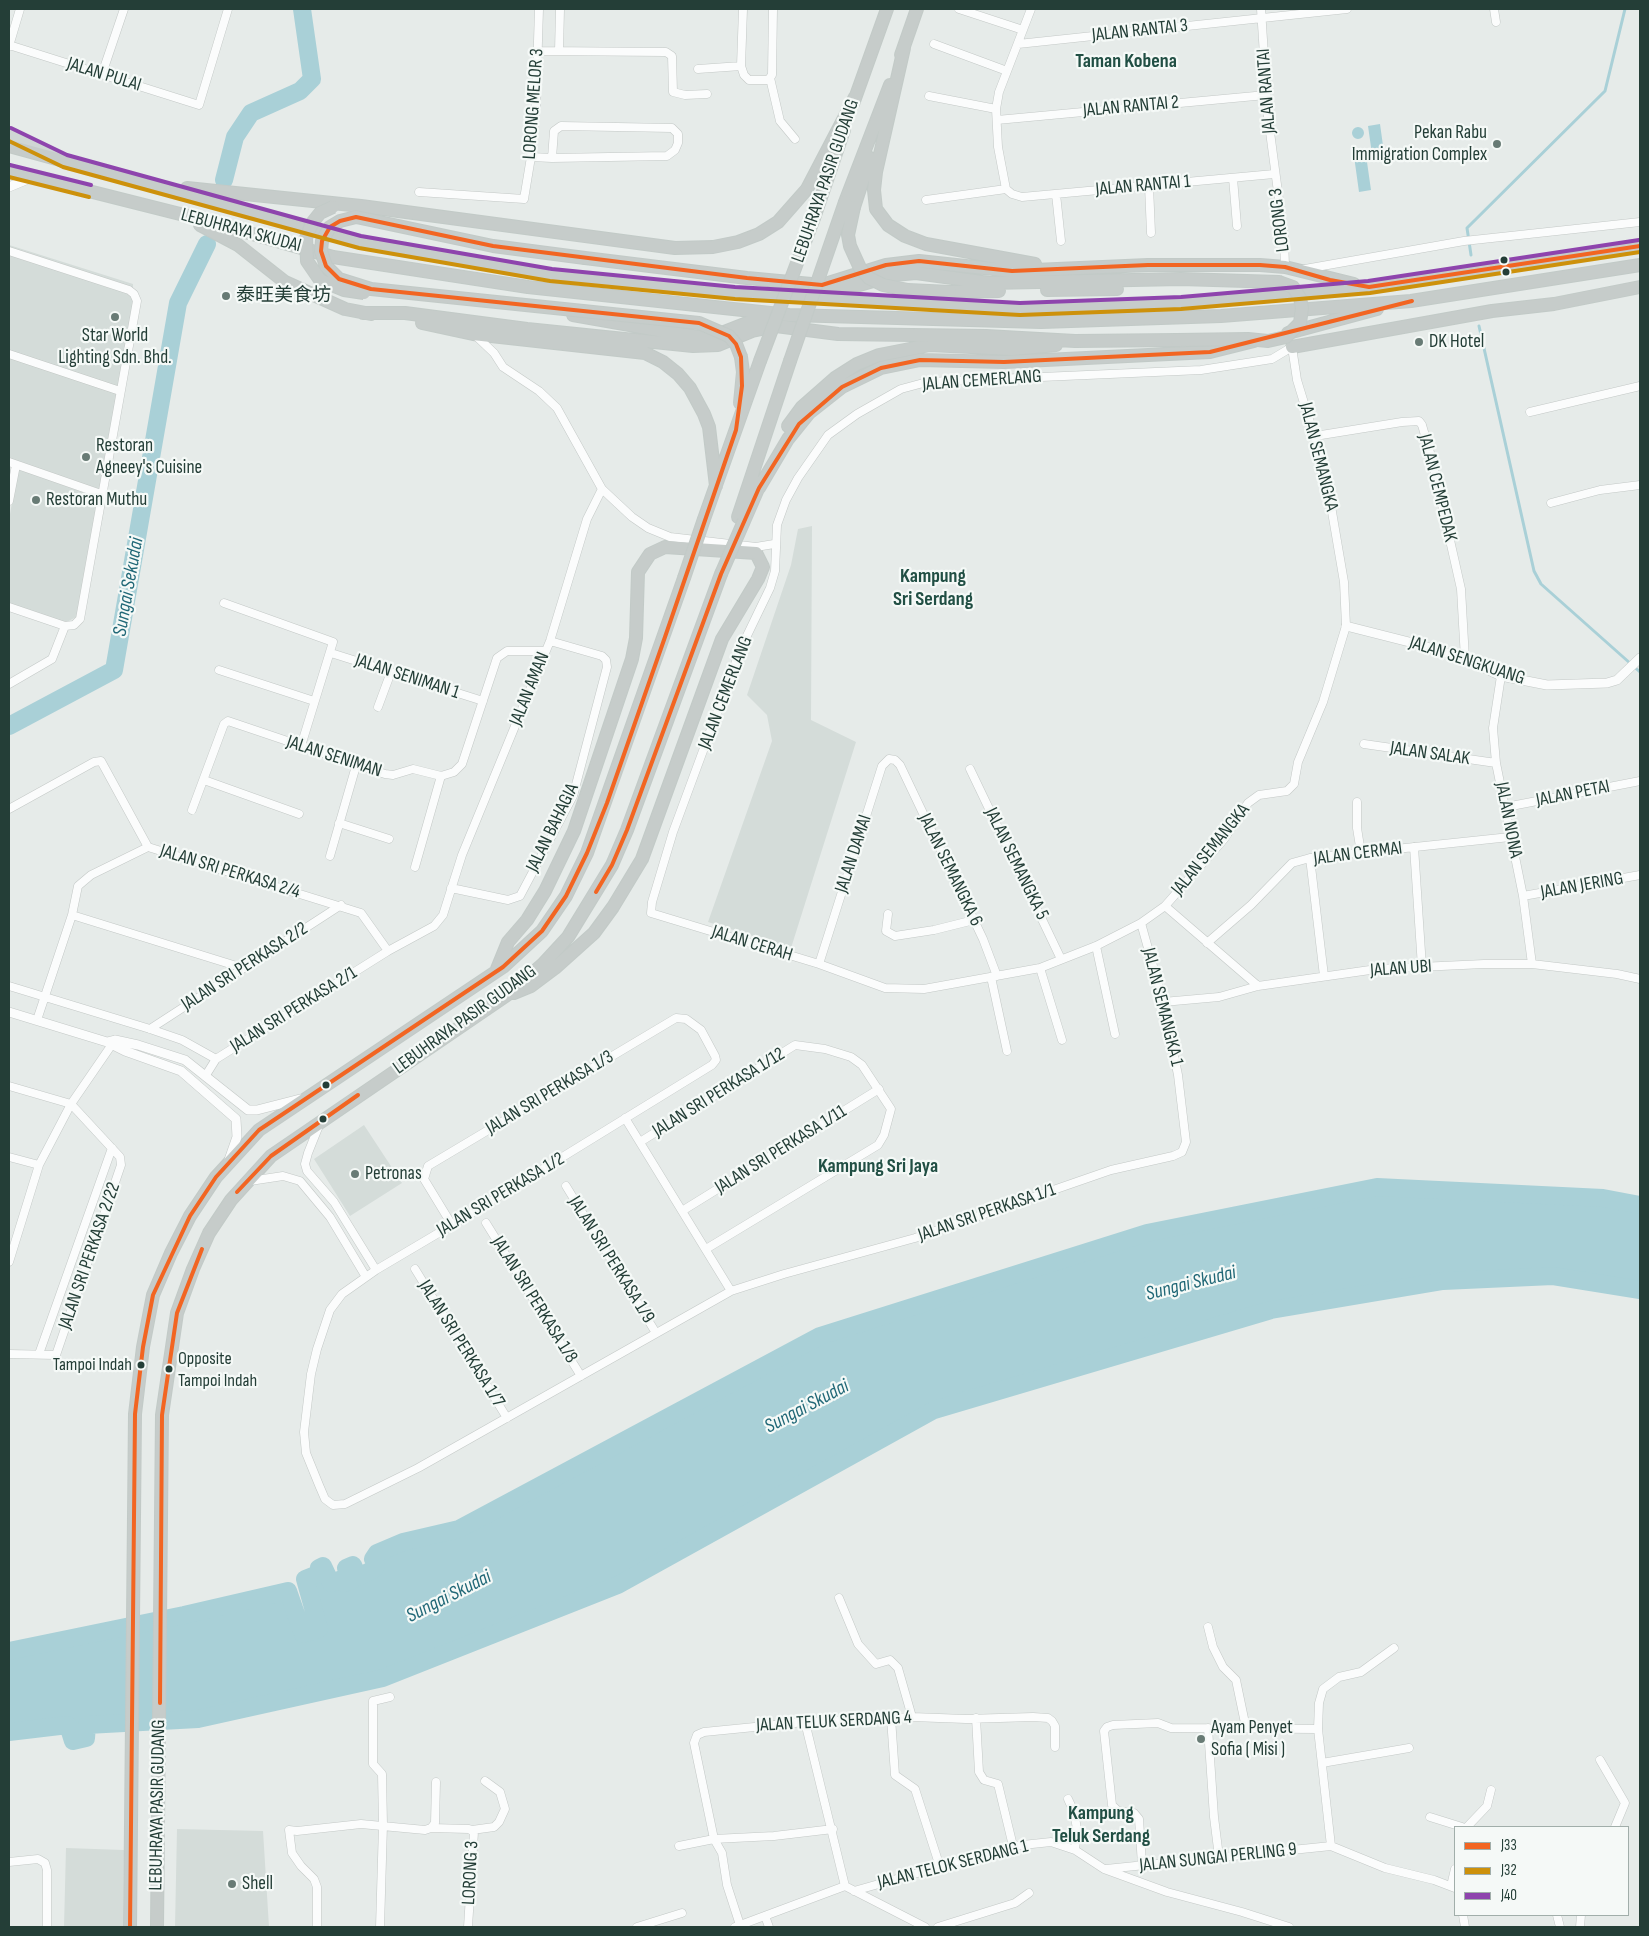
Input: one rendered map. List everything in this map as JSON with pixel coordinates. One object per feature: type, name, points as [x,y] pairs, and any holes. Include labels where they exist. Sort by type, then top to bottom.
[{"type":"highway","name":"LEBUHRAYA PASIR GUDANG","points":[[130,1927],[135,1414],[150,1310],[171,1253],[190,1216],[228,1163],[259,1130],[496,972],[542,931],[566,896],[587,853],[704,518],[814,218],[887,9]]},
{"type":"highway","name":"LEBUHRAYA PASIR GUDANG","points":[[157,1927],[162,1415],[177,1313],[193,1269],[209,1233],[245,1182],[271,1156],[507,995],[543,964],[568,937],[612,865],[627,830],[741,521],[790,361],[849,204],[918,9]]},
{"type":"highway","points":[[904,48],[876,172],[874,190],[876,209],[888,225],[905,236],[926,244],[1055,268]]},
{"type":"highway","points":[[789,315],[747,323],[719,334],[698,337],[573,315],[344,290],[320,280],[313,272],[306,251],[306,238],[312,223],[320,213],[333,207],[575,238],[675,248],[713,247],[738,242],[759,234],[778,222],[807,189],[855,97]]},
{"type":"highway","name":"LEBUHRAYA SKUDAI","points":[[9,146],[360,242],[550,275],[735,294],[1020,308],[1181,302],[1369,287],[1640,246]]},
{"type":"highway","name":"LEBUHRAYA SKUDAI","points":[[9,171],[181,214],[333,256],[528,286],[789,315],[1041,322],[1221,316],[1411,301],[1640,265]]},
{"type":"highway","points":[[150,185],[361,206],[675,248]]},
{"type":"highway","points":[[849,204],[848,235],[850,246],[860,268],[869,278],[883,285],[908,290],[950,292],[1077,291],[1279,282]]},
{"type":"highway","points":[[181,214],[238,245],[285,282],[345,309],[402,318],[473,334],[617,348],[645,353],[663,362],[678,374],[690,388],[704,414],[708,427],[716,486]]},
{"type":"highway","points":[[736,430],[743,372],[741,357],[736,344],[729,336],[699,323],[371,288],[338,279],[326,266],[321,252],[322,241],[330,227],[340,221],[356,217],[493,246],[747,278],[822,284],[886,265],[918,260],[1012,271],[1055,268],[1220,264],[1285,267],[1301,270],[1325,279],[1369,287]]},
{"type":"highway","points":[[759,488],[773,451],[802,407],[835,378],[857,364],[879,355],[930,345],[985,342],[1248,339],[1268,341],[1286,337],[1300,323],[1302,308],[1300,298],[1293,288],[1279,282],[1192,279],[989,283],[916,273],[894,276],[836,292],[803,297]]},
{"type":"highway","points":[[1292,347],[1472,314],[1554,304],[1640,287]]},
{"type":"highway","points":[[741,521],[788,439],[809,413],[842,387],[881,368],[920,360],[1004,362],[1210,352],[1411,301]]},
{"type":"highway","points":[[363,313],[405,313],[527,329],[693,346],[718,345],[752,331],[776,326],[838,334],[985,342]]},
{"type":"highway","points":[[1292,347],[1302,329]]},
{"type":"highway","points":[[496,972],[508,942],[527,920],[545,892],[574,831],[632,660],[636,638],[638,572],[650,554],[665,547],[756,553],[763,567],[758,579],[722,639],[642,859],[613,907],[594,933],[531,986],[517,993],[507,995]]},
{"type":"main road","points":[[9,134],[23,139],[65,161]]},
{"type":"street","points":[[9,46],[20,9]]},
{"type":"street","points":[[102,74],[124,9]]},
{"type":"street","name":"JALAN PULAI","points":[[9,46],[199,104],[228,9]]},
{"type":"street","name":"LORONG MELOR 3","points":[[419,192],[524,199],[531,157],[539,51],[539,9]]},
{"type":"street","points":[[559,51],[560,9]]},
{"type":"street","points":[[743,9],[741,66],[744,75],[749,80],[770,78]]},
{"type":"street","points":[[773,9],[770,78],[780,121],[794,139]]},
{"type":"street","points":[[959,9],[1023,30]]},
{"type":"street","points":[[1009,192],[998,147],[996,109],[1007,71],[1031,9]]},
{"type":"street","name":"JALAN RANTAI","points":[[1261,9],[1266,94],[1274,174]]},
{"type":"street","name":"JALAN RANTAI 3","points":[[1018,44],[1347,9]]},
{"type":"street","points":[[1494,9],[1496,22]]},
{"type":"street","points":[[934,44],[1007,71]]},
{"type":"street","points":[[539,51],[666,52],[672,56],[673,92],[679,95],[707,94]]},
{"type":"street","points":[[698,69],[741,66]]},
{"type":"street","name":"JALAN RANTAI 2","points":[[997,120],[1266,94]]},
{"type":"street","points":[[929,96],[996,109]]},
{"type":"street","points":[[531,157],[552,158],[667,156],[675,150],[678,143],[678,134],[672,128],[561,126],[554,130],[552,158]]},
{"type":"street","points":[[9,129],[23,139]]},
{"type":"street","name":"JALAN RANTAI 1","points":[[926,200],[1009,192],[1022,197],[1274,174]]},
{"type":"street","name":"LORONG 3","points":[[1274,174],[1284,236],[1285,267]]},
{"type":"street","points":[[10,188],[33,177]]},
{"type":"street","points":[[1233,178],[1238,226]]},
{"type":"street","points":[[1149,186],[1151,233]]},
{"type":"street","points":[[1056,194],[1061,241]]},
{"type":"street","points":[[1301,270],[1464,241],[1640,222]]},
{"type":"street","points":[[9,251],[129,290],[134,294],[137,301],[80,619],[74,625],[66,626],[9,607]]},
{"type":"street","points":[[473,334],[494,353],[503,367],[539,391],[557,408],[602,489],[632,517],[648,528],[670,537],[756,547],[774,544]]},
{"type":"street","name":"JALAN SEMANGKA","points":[[852,976],[885,988],[924,989],[1040,968],[1096,946],[1141,923],[1165,906],[1224,839],[1248,803],[1259,795],[1287,791],[1294,784],[1298,762],[1323,702],[1346,626],[1344,582],[1332,506],[1315,436],[1299,385],[1292,347]]},
{"type":"street","name":"JALAN CEMERLANG","points":[[651,913],[652,902],[673,832],[741,648],[770,588],[775,571],[774,544],[777,525],[786,500],[798,478],[828,435],[858,414],[901,390],[927,382],[1209,369],[1272,359],[1292,347]]},
{"type":"street","points":[[9,354],[120,391]]},
{"type":"street","points":[[1530,412],[1640,386]]},
{"type":"street","name":"JALAN CEMPEDAK","points":[[1315,436],[1402,422],[1418,421],[1422,425],[1431,456],[1461,590],[1465,659]]},
{"type":"street","points":[[9,501],[12,463],[101,494]]},
{"type":"street","points":[[1551,503],[1600,490],[1640,484]]},
{"type":"street","name":"JALAN AMAN","points":[[443,915],[462,854],[550,641],[587,518],[602,489]]},
{"type":"street","points":[[224,604],[332,641],[331,653],[301,746]]},
{"type":"street","points":[[9,684],[52,659],[66,626]]},
{"type":"street","name":"JALAN SENGKUANG","points":[[1346,626],[1417,644],[1465,659],[1501,676],[1547,686],[1607,683],[1617,680],[1639,659]]},
{"type":"street","name":"JALAN BAHAGIA","points":[[451,888],[508,900],[514,900],[520,896],[573,796],[607,666],[606,660],[602,656],[550,641]]},
{"type":"street","points":[[415,867],[441,776],[454,772],[462,764],[497,658],[507,650],[545,651]]},
{"type":"street","name":"JALAN SENIMAN 1","points":[[331,653],[483,701]]},
{"type":"street","points":[[219,670],[314,701]]},
{"type":"street","points":[[378,708],[391,672]]},
{"type":"street","name":"JALAN NONA","points":[[1501,676],[1493,728],[1496,763],[1523,896],[1532,964]]},
{"type":"street","name":"JALAN SENIMAN","points":[[192,810],[226,722],[385,774],[393,775],[413,769],[441,776]]},
{"type":"street","name":"JALAN SALAK","points":[[1364,744],[1496,763]]},
{"type":"street","name":"JALAN DAMAI","points":[[819,964],[882,766],[889,759],[895,760],[900,765]]},
{"type":"street","name":"JALAN SRI PERKASA 2/4","points":[[9,809],[94,762],[101,761],[148,847],[341,905],[361,913],[388,951]]},
{"type":"street","name":"JALAN SEMANGKA 6","points":[[900,765],[974,920],[994,977],[1006,1051]]},
{"type":"street","points":[[330,856],[356,766]]},
{"type":"street","name":"JALAN SEMANGKA 5","points":[[970,769],[1062,959]]},
{"type":"street","points":[[204,780],[299,814]]},
{"type":"street","name":"JALAN PETAI","points":[[1506,807],[1640,781]]},
{"type":"street","points":[[1357,802],[1357,828],[1361,853]]},
{"type":"street","points":[[339,823],[389,838]]},
{"type":"street","name":"JALAN CERMAI","points":[[1207,944],[1251,905],[1292,863],[1310,858],[1510,837]]},
{"type":"street","points":[[37,1020],[72,915],[78,886],[91,875],[148,847]]},
{"type":"street","points":[[1414,847],[1422,967]]},
{"type":"street","points":[[1310,858],[1324,976]]},
{"type":"street","name":"JALAN JERING","points":[[1523,896],[1640,875]]},
{"type":"street","name":"JALAN SRI PERKASA 2/2","points":[[150,1029],[341,905]]},
{"type":"street","points":[[1165,906],[1258,986]]},
{"type":"street","name":"JALAN CERAH","points":[[651,913],[819,964],[852,976]]},
{"type":"street","points":[[888,914],[886,931],[895,936],[934,930],[974,920]]},
{"type":"street","points":[[72,915],[243,968]]},
{"type":"street","name":"JALAN SRI PERKASA 2/1","points":[[206,1075],[216,1059],[388,951],[434,926],[443,915]]},
{"type":"street","name":"JALAN SEMANGKA 1","points":[[1141,923],[1163,1002],[1181,1091]]},
{"type":"street","points":[[1096,946],[1115,1034]]},
{"type":"street","name":"JALAN UBI","points":[[1163,1002],[1219,997],[1258,986],[1324,976],[1422,967],[1532,964],[1617,974],[1640,979]]},
{"type":"street","points":[[1040,968],[1062,1040]]},
{"type":"street","name":"JALAN SRI PERKASA 2/2","points":[[9,986],[182,1040],[216,1059]]},
{"type":"street","points":[[9,1012],[111,1042],[185,1060],[248,1110],[257,1110],[303,1099]]},
{"type":"street","name":"JALAN SRI PERKASA 1/3","points":[[452,1225],[424,1179],[428,1166],[676,1018],[686,1019],[697,1026],[716,1060]]},
{"type":"street","points":[[9,1262],[39,1165],[71,1104],[111,1042]]},
{"type":"street","points":[[111,1042],[181,1071],[236,1119],[237,1137],[228,1163]]},
{"type":"street","name":"JALAN SRI PERKASA 1/12","points":[[640,1142],[795,1045],[825,1049],[851,1056],[862,1065],[879,1089],[891,1109],[884,1135],[878,1145],[706,1249]]},
{"type":"street","name":"JALAN SRI PERKASA 1/2","points":[[716,1060],[712,1065],[376,1270],[342,1294],[330,1310],[310,1374],[304,1432],[306,1453],[325,1499],[333,1505],[345,1504],[418,1468],[731,1291]]},
{"type":"street","points":[[9,1086],[71,1104],[93,1130],[112,1148],[39,1354],[9,1354]]},
{"type":"street","name":"JALAN SRI PERKASA 1/11","points":[[682,1211],[879,1089]]},
{"type":"street","name":"JALAN SRI PERKASA 1/1","points":[[731,1291],[784,1274],[915,1238],[1111,1170],[1173,1156],[1182,1152],[1186,1142],[1181,1091]]},
{"type":"street","points":[[625,1118],[731,1291]]},
{"type":"street","points":[[320,1121],[308,1152],[305,1164],[306,1172],[334,1202],[376,1270]]},
{"type":"street","name":"JALAN SRI PERKASA 2/22","points":[[39,1354],[56,1355],[121,1165],[120,1157],[112,1148]]},
{"type":"street","points":[[9,1156],[39,1165]]},
{"type":"street","points":[[245,1182],[283,1176],[300,1181],[330,1217],[366,1277]]},
{"type":"street","name":"JALAN SRI PERKASA 1/9","points":[[566,1186],[656,1333]]},
{"type":"street","name":"JALAN SRI PERKASA 1/8","points":[[486,1223],[581,1376]]},
{"type":"street","name":"JALAN SRI PERKASA 1/7","points":[[415,1269],[507,1418]]},
{"type":"street","points":[[838,1598],[858,1644],[876,1664],[890,1660],[898,1668],[912,1717]]},
{"type":"street","points":[[1208,1627],[1212,1647],[1223,1667],[1236,1680],[1246,1728]]},
{"type":"street","points":[[1394,1648],[1362,1672],[1338,1678],[1324,1688],[1319,1702],[1318,1729],[1331,1846],[1385,1868],[1453,1887]]},
{"type":"street","points":[[380,1927],[383,1825],[382,1774],[373,1764],[373,1701],[390,1697]]},
{"type":"street","name":"JALAN TELUK SERDANG 4","points":[[714,1840],[694,1743],[697,1735],[704,1732],[805,1722],[912,1717],[1048,1718],[1055,1726],[1054,1747]]},
{"type":"street","points":[[891,1718],[895,1776],[915,1790],[940,1867]]},
{"type":"street","points":[[976,1718],[979,1772],[984,1780],[998,1784],[1013,1846]]},
{"type":"street","points":[[805,1722],[833,1829],[845,1886],[925,1927]]},
{"type":"street","points":[[1142,1865],[1137,1816],[1130,1812],[1118,1811],[1112,1805],[1104,1731],[1107,1727],[1113,1724],[1158,1723],[1171,1728],[1318,1729]]},
{"type":"street","points":[[1208,1728],[1214,1817],[1219,1857]]},
{"type":"street","points":[[1322,1763],[1409,1748]]},
{"type":"street","points":[[1600,1760],[1625,1803],[1614,1826]]},
{"type":"street","points":[[472,1830],[494,1827],[499,1822],[505,1809],[500,1792],[485,1781]]},
{"type":"street","points":[[431,1828],[435,1823],[436,1782]]},
{"type":"street","points":[[1468,1826],[1487,1806],[1492,1790]]},
{"type":"street","points":[[1068,1799],[1074,1812],[1077,1829],[1076,1850]]},
{"type":"street","points":[[1430,1817],[1459,1826]]},
{"type":"street","name":"LORONG 3","points":[[317,1927],[317,1887],[314,1879],[292,1853],[289,1830],[297,1831],[361,1824],[425,1830],[431,1828],[472,1830],[475,1838],[468,1927]]},
{"type":"street","points":[[679,1846],[714,1840],[774,1836],[833,1829]]},
{"type":"street","points":[[714,1840],[722,1853],[727,1885],[737,1926],[845,1886]]},
{"type":"street","name":"JALAN TELOK SERDANG 1","points":[[854,1891],[1013,1846],[1051,1842],[1076,1850],[1104,1869],[1167,1892],[1289,1927]]},
{"type":"street","name":"JALAN SUNGAI PERLING 9","points":[[1104,1869],[1331,1846]]},
{"type":"street","points":[[9,1862],[38,1859],[45,1863],[47,1870],[46,1927]]},
{"type":"street","points":[[938,1927],[1015,1903],[1029,1893]]},
{"type":"street","points":[[637,1927],[682,1913]]},
{"type":"street","points":[[765,1916],[769,1927]]},
{"type":"shaded area","points":[[9,245],[133,284],[133,302],[78,616],[65,623],[9,604],[9,520],[19,462],[9,458]]},
{"type":"shaded area","points":[[812,526],[811,720],[856,742],[791,948],[708,922],[772,741],[767,715],[747,695],[791,565],[798,529]]},
{"type":"shaded area","points":[[364,1125],[402,1183],[350,1216],[314,1159]]},
{"type":"shaded area","points":[[177,1829],[263,1831],[269,1927],[175,1927]]},
{"type":"shaded area","points":[[66,1848],[124,1850],[123,1927],[64,1927]]},
{"type":"water","points":[[1380,124],[1385,160],[1373,161],[1368,126]]},
{"type":"water","points":[[1356,127],[1360,127],[1364,133],[1360,139],[1356,139],[1352,135],[1352,131]]},
{"type":"water","points":[[1366,155],[1371,190],[1359,192],[1354,156]]},
{"type":"water","name":"Sungai Skudai","points":[[1377,1187],[1603,1198],[1640,1205],[1640,1290],[1553,1276],[1443,1281],[1271,1310],[934,1410],[618,1585],[383,1678],[198,1719],[87,1725],[86,1738],[73,1741],[68,1725],[9,1732],[9,1651],[184,1615],[288,1591],[303,1634],[319,1629],[305,1579],[320,1573],[319,1568],[323,1566],[331,1583],[342,1579],[344,1583],[351,1580],[346,1568],[353,1565],[359,1577],[374,1569],[376,1564],[373,1559],[377,1553],[403,1542],[459,1529],[820,1336],[1147,1233]]},
{"type":"waterway","name":"Sungai Sekudai","points":[[224,180],[235,137],[251,113],[300,91],[312,79],[302,9]]},
{"type":"waterway","points":[[1471,255],[1467,228],[1605,91],[1625,9]]},
{"type":"waterway","name":"Sungai Sekudai","points":[[9,726],[114,670],[178,303],[207,244]]},
{"type":"waterway","points":[[1479,326],[1534,571],[1541,584],[1640,672]]},
{"type":"waterway","points":[[9,1651],[184,1615],[288,1591],[303,1634],[319,1629],[305,1579],[320,1573],[319,1568],[323,1566],[331,1583],[342,1579],[344,1583],[352,1580],[346,1568],[353,1565],[358,1577],[374,1569],[376,1565],[373,1559],[377,1553],[403,1542],[459,1529],[820,1336],[1147,1233],[1377,1187],[1603,1198],[1640,1205]]},
{"type":"waterway","points":[[9,1732],[68,1725],[73,1741],[86,1738],[87,1725],[198,1719],[383,1678],[618,1585],[934,1410],[1271,1310],[1443,1281],[1553,1276],[1640,1290]]},
{"type":"transit line","name":"J40","points":[[11,128],[67,155],[361,236],[552,269],[735,287],[1020,303],[1181,297],[1368,281],[1639,240]]},
{"type":"transit line","name":"J32","points":[[9,141],[63,167],[359,248],[550,281],[735,299],[1020,315],[1181,309],[1370,293],[1640,252]]},
{"type":"transit line","name":"J40","points":[[10,165],[91,185]]},
{"type":"transit line","name":"J32","points":[[9,177],[89,197]]},
{"type":"transit line","name":"J33","points":[[130,1927],[135,1414],[143,1347],[153,1295],[190,1216],[216,1177],[259,1130],[503,967],[542,931],[566,896],[587,853],[607,803],[665,637],[736,430],[742,386],[741,357],[736,344],[729,336],[699,323],[371,289],[339,279],[326,266],[321,251],[322,241],[330,227],[340,221],[356,217],[493,246],[747,278],[822,285],[886,265],[919,261],[1012,271],[1148,265],[1260,265],[1285,267],[1330,280],[1369,287],[1640,246]]},
{"type":"transit line","name":"J33","points":[[596,892],[612,865],[627,830],[721,574],[759,488],[799,424],[842,387],[881,368],[920,360],[1004,362],[1210,352],[1412,301]]},
{"type":"transit line","name":"J33","points":[[237,1192],[271,1156],[358,1095]]},
{"type":"transit line","name":"J33","points":[[160,1703],[162,1415],[177,1313],[202,1249]]},
{"type":"place","name":"Pekan Rabu Immigration Complex","points":[[1497,144]]},
{"type":"place","name":"泰旺美食坊","points":[[226,296]]},
{"type":"place","name":"Star World Lighting Sdn. Bhd.","points":[[115,317]]},
{"type":"place","name":"DK Hotel","points":[[1419,342]]},
{"type":"place","name":"Restoran Agneey's Cuisine","points":[[86,457]]},
{"type":"place","name":"Restoran Muthu","points":[[36,500]]},
{"type":"place","name":"Petronas","points":[[355,1174]]},
{"type":"place","name":"Tampoi Indah","points":[[141,1365]]},
{"type":"place","name":"Opposite Tampoi Indah","points":[[169,1369]]},
{"type":"place","name":"Ayam Penyet Sofia ( Misi )","points":[[1201,1739]]},
{"type":"place","name":"Shell","points":[[232,1884]]},
{"type":"district","name":"Taman Kobena","points":[[1126,62]]},
{"type":"district","name":"Kampung Sri Serdang","points":[[933,588]]},
{"type":"district","name":"Kampung Sri Jaya","points":[[878,1167]]},
{"type":"district","name":"Kampung Teluk Serdang","points":[[1101,1826]]}]
